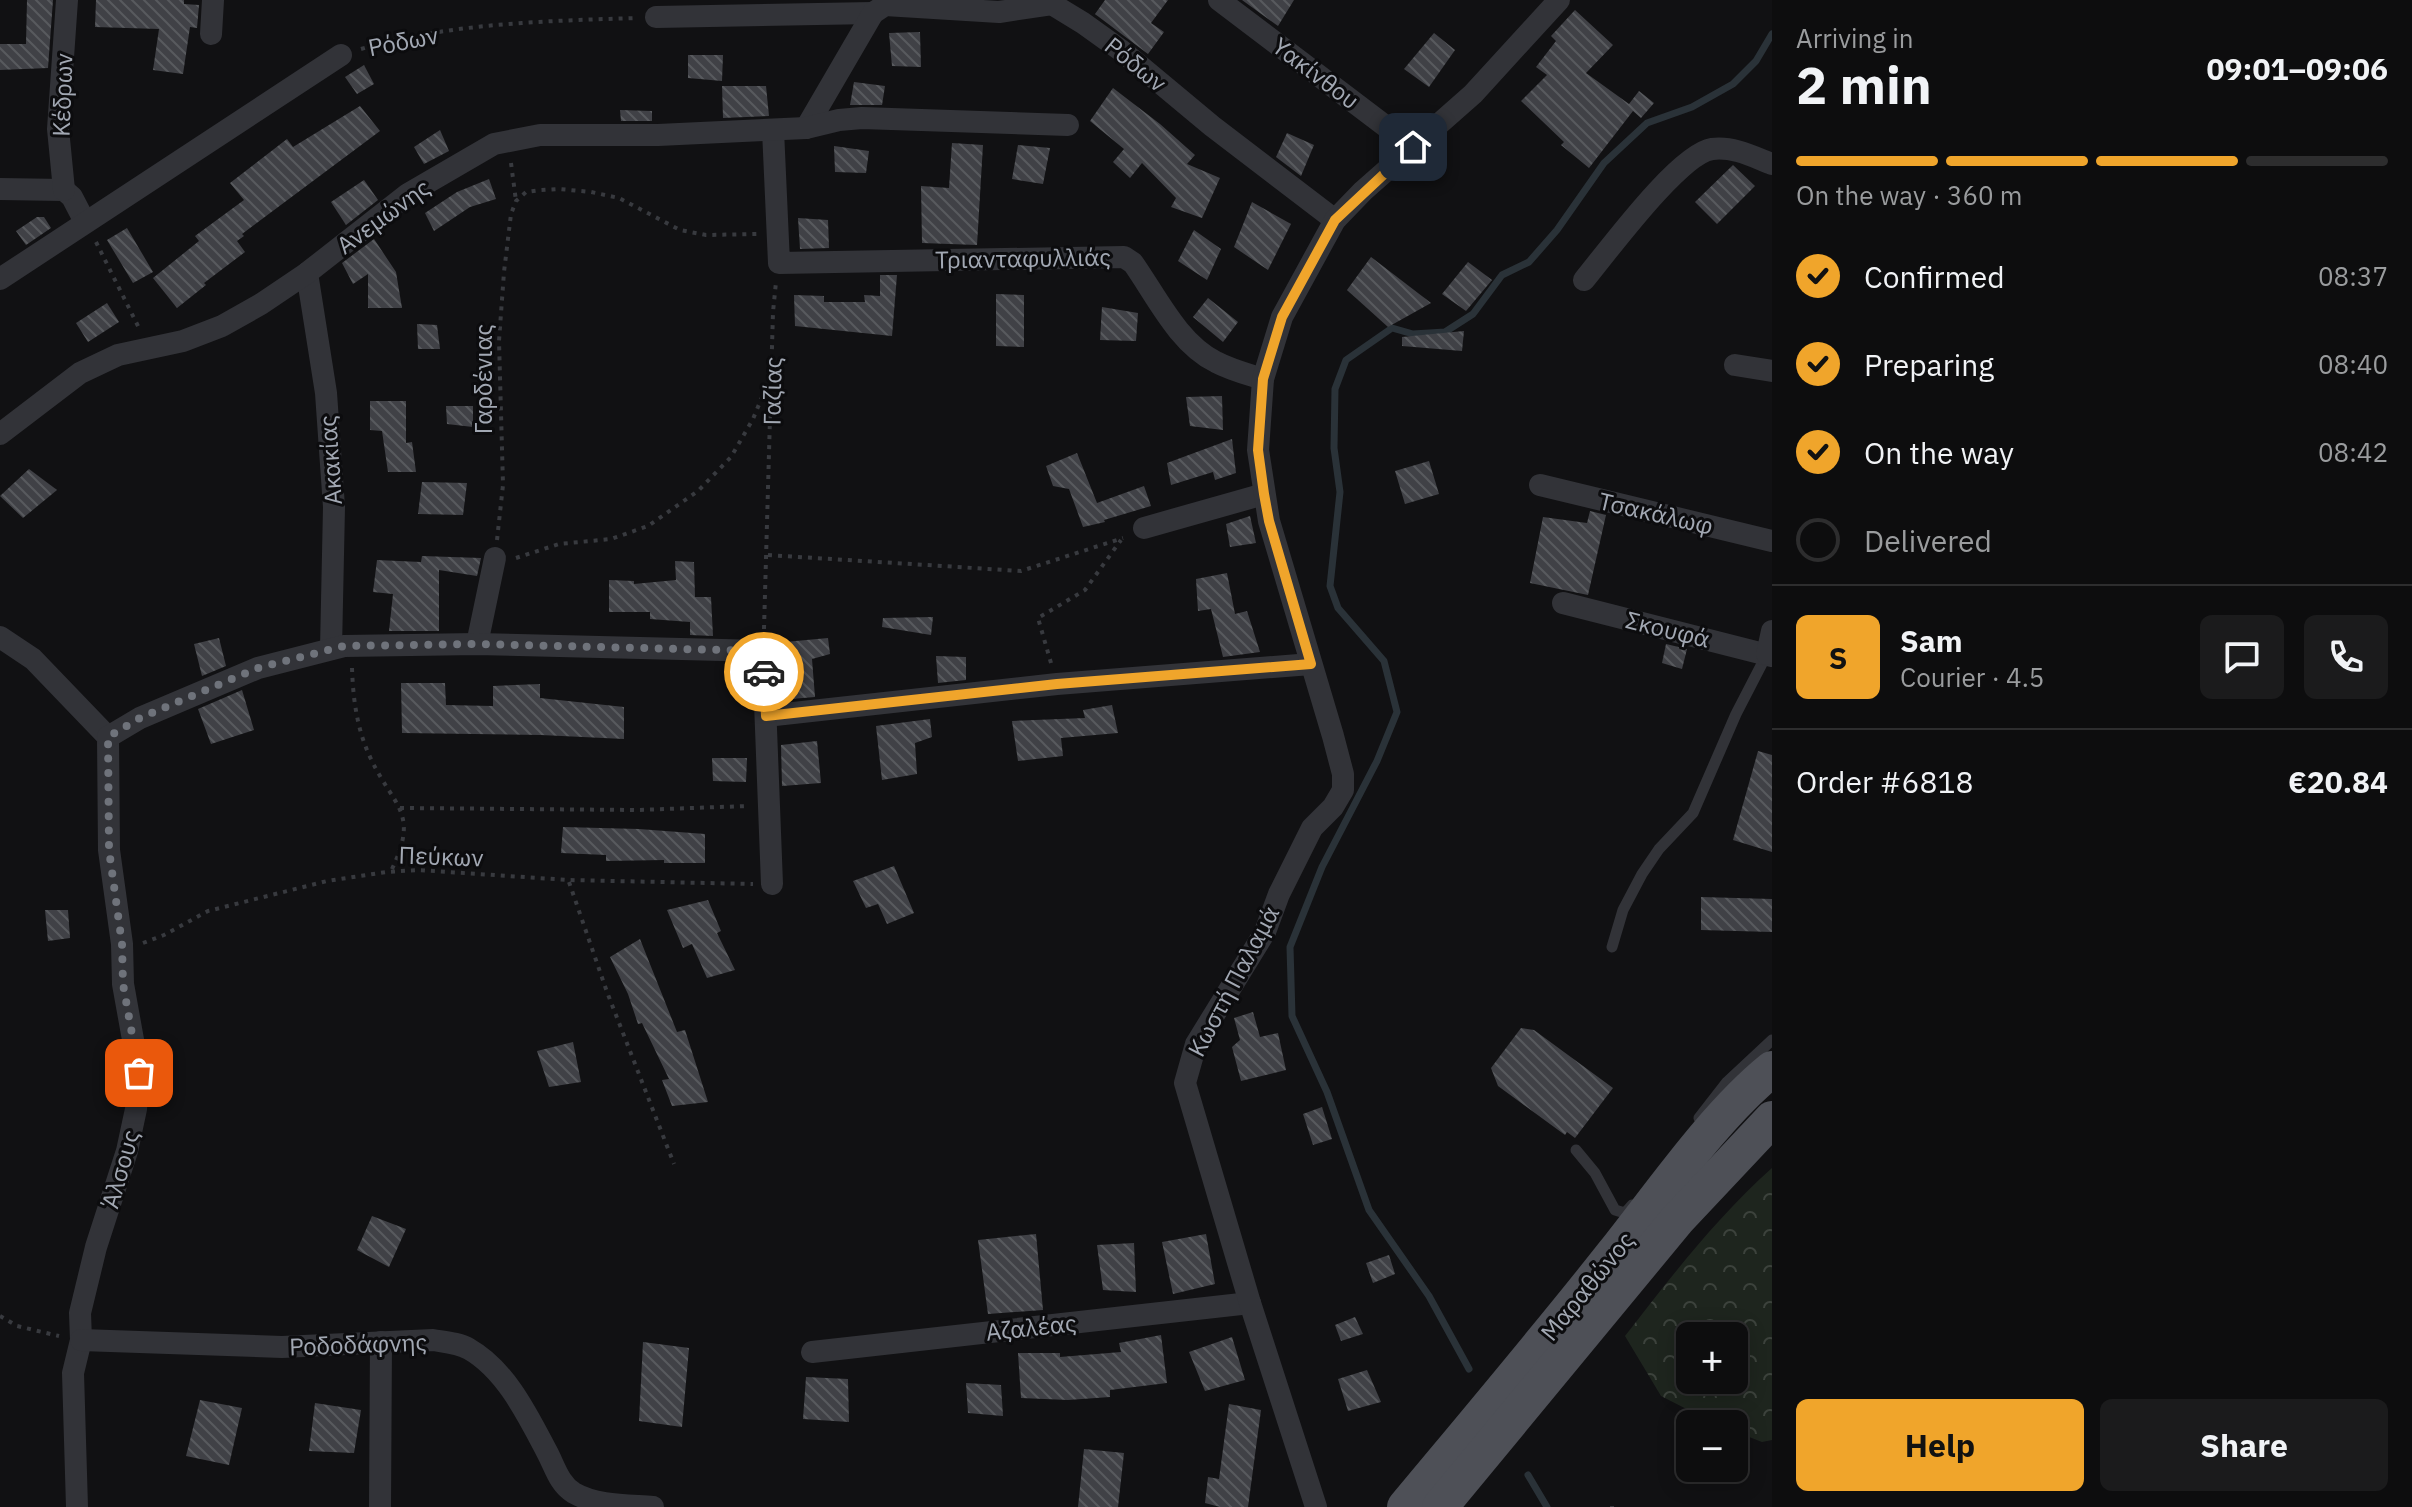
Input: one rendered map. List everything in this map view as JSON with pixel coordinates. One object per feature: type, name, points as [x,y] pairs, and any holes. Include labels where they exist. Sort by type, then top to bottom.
[{"type":"main road","name":"Μαραθώνος","points":[[1405,1507],[1687,1160],[1741,1097],[1772,1069]]},
{"type":"main road","name":"Μαραθώνος","points":[[1440,1507],[1677,1220],[1772,1119]]},
{"type":"street","name":"Κέδρων","points":[[64,190],[58,129],[67,0]]},
{"type":"street","points":[[211,34],[213,0]]},
{"type":"street","name":"Υακίνθου","points":[[1219,0],[1413,147]]},
{"type":"street","name":"Κωστή Παλαμά","points":[[1316,1507],[1250,1303],[1185,1083],[1196,1044],[1265,932],[1279,894],[1312,828],[1333,807],[1343,790],[1343,774],[1269,521],[1258,450],[1263,379],[1282,317],[1335,220],[1473,94],[1559,0]]},
{"type":"street","name":"Ρόδων","points":[[873,13],[888,4],[999,12],[1047,2],[1122,51],[1212,126],[1335,220]]},
{"type":"street","points":[[656,17],[873,13]]},
{"type":"street","points":[[806,128],[873,13]]},
{"type":"street","name":"Ρόδων","points":[[0,279],[341,55]]},
{"type":"street","name":"Ανεμώνης","points":[[0,434],[80,373],[118,355],[183,341],[222,326],[261,304],[307,273],[408,194],[494,144],[540,135],[658,135],[806,128],[862,118],[1068,125]]},
{"type":"street","points":[[773,130],[779,263]]},
{"type":"street","points":[[1584,280],[1673,175],[1694,157],[1712,149],[1734,150],[1772,164]]},
{"type":"street","points":[[0,189],[64,190],[72,197],[85,222]]},
{"type":"street","name":"Τριανταφυλλιάς","points":[[779,263],[1124,257],[1133,263],[1184,338],[1195,348],[1214,361],[1263,379]]},
{"type":"street","name":"Ακακίας","points":[[307,273],[326,393],[341,647]]},
{"type":"street","points":[[1735,365],[1772,371]]},
{"type":"street","name":"Τσακάλωφ","points":[[1540,485],[1772,541]]},
{"type":"street","points":[[1144,528],[1264,494]]},
{"type":"street","points":[[477,644],[494,566]]},
{"type":"street","name":"Σκουφά","points":[[1563,603],[1769,655]]},
{"type":"street","points":[[1769,655],[1772,631]]},
{"type":"street","points":[[0,637],[33,659],[108,737],[140,718],[258,668],[341,647],[477,644],[763,651],[772,884]]},
{"type":"street","points":[[766,716],[1057,684],[1311,664]]},
{"type":"street","name":"Άλσους","points":[[77,1507],[73,1373],[81,1340],[80,1313],[96,1247],[127,1151],[136,1109],[139,1073],[123,984],[122,944],[109,850],[108,737]]},
{"type":"street","name":"Αζαλέας","points":[[812,1352],[1250,1303]]},
{"type":"street","name":"Ροδοδάφνης","points":[[81,1340],[282,1347],[433,1340],[468,1349],[503,1379],[548,1453],[560,1479],[570,1491],[608,1503],[653,1507]]},
{"type":"street","points":[[380,1507],[381,1342]]},
{"type":"lane","points":[[1612,947],[1623,910],[1642,874],[1659,849],[1693,813],[1736,714],[1769,655]]},
{"type":"lane","points":[[1694,1125],[1727,1082],[1772,1040]]},
{"type":"lane","points":[[1576,1150],[1595,1173],[1615,1210],[1625,1213],[1636,1200]]},
{"type":"path","name":"Ρόδων","points":[[341,55],[416,37],[493,26],[537,21],[656,17]]},
{"type":"path","name":"Γαρδένιας","points":[[494,144],[510,158],[516,201],[511,214],[500,327],[503,485],[494,566]]},
{"type":"path","points":[[516,201],[526,192],[541,190],[591,192],[619,198],[680,230],[706,235],[776,234]]},
{"type":"path","points":[[85,222],[149,348]]},
{"type":"path","name":"Γαζίας","points":[[763,651],[773,312],[779,263]]},
{"type":"path","points":[[494,566],[559,544],[611,539],[648,526],[698,491],[731,457],[753,419],[773,371]]},
{"type":"path","points":[[768,555],[1021,571],[1123,538],[1144,528]]},
{"type":"path","points":[[1057,684],[1038,618],[1085,590],[1123,538]]},
{"type":"path","points":[[341,647],[353,689],[360,731],[372,761],[400,808],[405,836],[391,871]]},
{"type":"path","points":[[400,808],[637,810],[767,806]]},
{"type":"path","name":"Πεύκων","points":[[122,944],[154,939],[208,911],[327,881],[391,871],[568,880],[772,884]]},
{"type":"path","points":[[568,880],[607,992],[674,1164]]},
{"type":"path","points":[[0,1316],[17,1326],[81,1340]]},
{"type":"green space","points":[[1772,1168],[1772,1440],[1762,1442],[1748,1436],[1748,1410],[1688,1410],[1661,1396],[1625,1336],[1732,1207]]},
{"type":"building","points":[[27,0],[53,0],[48,68],[0,70],[0,44],[26,44]]},
{"type":"building","points":[[96,0],[184,0],[184,4],[199,5],[197,28],[190,27],[183,74],[153,70],[159,29],[95,27]]},
{"type":"building","points":[[1105,0],[1168,0],[1151,23],[1164,32],[1148,54],[1095,14]]},
{"type":"building","points":[[1242,0],[1294,0],[1278,26]]},
{"type":"building","points":[[1575,10],[1613,45],[1586,73],[1629,104],[1639,91],[1654,103],[1641,118],[1633,111],[1589,168],[1561,145],[1564,142],[1521,101],[1547,75],[1536,67],[1556,41],[1551,36]]},
{"type":"building","points":[[920,32],[921,67],[892,66],[889,33]]},
{"type":"building","points":[[1434,33],[1455,50],[1429,87],[1404,69]]},
{"type":"building","points":[[688,55],[723,55],[722,81],[688,78]]},
{"type":"building","points":[[364,65],[374,84],[357,94],[345,77]]},
{"type":"building","points":[[854,82],[885,86],[882,105],[850,105]]},
{"type":"building","points":[[722,86],[766,86],[769,116],[723,118]]},
{"type":"building","points":[[1113,88],[1195,155],[1187,164],[1220,178],[1202,218],[1171,207],[1176,198],[1142,163],[1130,178],[1113,162],[1124,149],[1090,121]]},
{"type":"building","points":[[360,106],[380,131],[242,234],[244,236],[237,241],[245,252],[177,308],[153,278],[199,241],[195,236],[244,200],[230,183],[287,139],[293,147]]},
{"type":"building","points":[[620,110],[652,111],[652,121],[621,121]]},
{"type":"building","points":[[440,130],[449,151],[424,164],[414,147]]},
{"type":"building","points":[[1287,133],[1314,145],[1301,176],[1276,157]]},
{"type":"building","points":[[952,143],[983,145],[977,245],[922,243],[921,186],[949,188]]},
{"type":"building","points":[[1018,145],[1050,148],[1043,184],[1012,179]]},
{"type":"building","points":[[834,146],[869,151],[866,173],[835,172]]},
{"type":"building","points":[[1733,165],[1755,186],[1717,224],[1695,202]]},
{"type":"building","points":[[489,179],[496,199],[470,207],[434,231],[425,213],[457,192]]},
{"type":"building","points":[[364,180],[378,200],[346,225],[331,202]]},
{"type":"building","points":[[1252,202],[1291,224],[1268,270],[1234,247]]},
{"type":"building","points":[[37,217],[44,217],[51,228],[26,245],[16,231]]},
{"type":"building","points":[[798,218],[828,220],[829,248],[800,249]]},
{"type":"building","points":[[127,228],[153,272],[133,283],[107,240]]},
{"type":"building","points":[[1194,230],[1221,249],[1207,280],[1178,261]]},
{"type":"building","points":[[374,239],[396,272],[402,308],[368,308],[368,274],[353,284],[342,263]]},
{"type":"building","points":[[1371,257],[1431,303],[1388,327],[1347,290]]},
{"type":"building","points":[[1468,262],[1492,280],[1466,311],[1442,294]]},
{"type":"building","points":[[880,275],[897,275],[892,336],[795,326],[794,295],[824,296],[824,302],[865,302],[864,295],[880,296]]},
{"type":"building","points":[[996,294],[1024,295],[1024,347],[996,346]]},
{"type":"building","points":[[1208,298],[1238,322],[1223,342],[1193,317]]},
{"type":"building","points":[[107,303],[119,322],[88,342],[76,323]]},
{"type":"building","points":[[1102,307],[1138,313],[1136,341],[1100,340]]},
{"type":"building","points":[[417,324],[437,325],[440,349],[418,349]]},
{"type":"building","points":[[1464,331],[1462,351],[1402,346],[1402,337]]},
{"type":"building","points":[[1222,396],[1223,430],[1190,426],[1186,397]]},
{"type":"building","points":[[370,401],[406,401],[406,443],[412,442],[416,472],[388,472],[382,431],[370,430]]},
{"type":"building","points":[[446,406],[473,406],[473,427],[447,424]]},
{"type":"building","points":[[1232,439],[1236,473],[1215,480],[1213,472],[1171,485],[1167,463]]},
{"type":"building","points":[[1077,453],[1097,503],[1144,486],[1151,506],[1083,527],[1069,489],[1053,486],[1046,466]]},
{"type":"building","points":[[1429,461],[1439,494],[1405,504],[1395,471]]},
{"type":"building","points":[[29,469],[57,490],[23,518],[0,496]]},
{"type":"building","points":[[422,482],[467,483],[463,515],[418,514]]},
{"type":"building","points":[[1590,511],[1606,515],[1588,595],[1530,583],[1543,517],[1587,523]]},
{"type":"building","points":[[1250,516],[1256,543],[1230,547],[1226,524]]},
{"type":"building","points":[[422,556],[481,558],[477,576],[439,570],[439,631],[389,631],[393,594],[373,592],[377,560],[421,562]]},
{"type":"building","points":[[675,561],[694,562],[695,597],[711,597],[713,636],[690,635],[690,622],[650,619],[650,612],[609,612],[609,580],[634,581],[634,584],[676,580]]},
{"type":"building","points":[[1227,573],[1235,614],[1247,611],[1260,652],[1223,657],[1211,609],[1198,611],[1196,579]]},
{"type":"building","points":[[933,617],[931,635],[882,627],[883,618]]},
{"type":"building","points":[[219,638],[226,666],[202,676],[194,644]]},
{"type":"building","points":[[828,638],[830,654],[812,659],[815,697],[779,700],[774,643]]},
{"type":"building","points":[[1666,644],[1687,649],[1682,669],[1662,663]]},
{"type":"building","points":[[936,656],[966,657],[966,680],[938,683]]},
{"type":"building","points":[[401,683],[445,683],[446,705],[493,706],[493,686],[540,684],[540,698],[624,707],[624,739],[402,733]]},
{"type":"building","points":[[242,690],[254,730],[211,744],[198,709]]},
{"type":"building","points":[[1112,705],[1118,733],[1061,738],[1063,756],[1018,761],[1012,721],[1085,718],[1083,710]]},
{"type":"building","points":[[930,719],[932,737],[915,743],[917,774],[882,780],[876,726]]},
{"type":"building","points":[[817,741],[821,783],[782,786],[781,745]]},
{"type":"building","points":[[1758,751],[1772,755],[1772,852],[1733,840]]},
{"type":"building","points":[[712,758],[747,758],[746,782],[713,781]]},
{"type":"building","points":[[563,827],[705,834],[705,863],[606,861],[606,855],[561,853]]},
{"type":"building","points":[[894,866],[914,913],[887,924],[878,904],[866,908],[853,881]]},
{"type":"building","points":[[1701,897],[1772,899],[1772,932],[1701,930]]},
{"type":"building","points":[[708,900],[721,931],[717,933],[735,970],[707,978],[692,944],[683,948],[667,910]]},
{"type":"building","points":[[45,910],[68,910],[70,938],[48,941]]},
{"type":"building","points":[[640,939],[677,1032],[685,1030],[708,1102],[672,1106],[662,1080],[669,1079],[642,1023],[638,1024],[610,957]]},
{"type":"building","points":[[1253,1012],[1260,1037],[1278,1033],[1286,1070],[1241,1081],[1232,1047],[1240,1040],[1234,1018]]},
{"type":"building","points":[[1521,1028],[1534,1030],[1613,1088],[1575,1138],[1567,1132],[1565,1135],[1498,1086],[1491,1068]]},
{"type":"building","points":[[573,1042],[581,1082],[549,1087],[537,1051]]},
{"type":"building","points":[[1322,1107],[1332,1139],[1313,1145],[1303,1114]]},
{"type":"building","points":[[372,1216],[406,1229],[389,1267],[357,1250]]},
{"type":"building","points":[[1036,1234],[1043,1310],[988,1314],[978,1240]]},
{"type":"building","points":[[1206,1234],[1215,1284],[1173,1294],[1162,1242]]},
{"type":"building","points":[[1134,1243],[1136,1292],[1103,1290],[1097,1245]]},
{"type":"building","points":[[1389,1255],[1395,1274],[1373,1283],[1366,1263]]},
{"type":"building","points":[[1355,1317],[1363,1334],[1341,1341],[1335,1325]]},
{"type":"building","points":[[1161,1335],[1167,1383],[1110,1390],[1110,1397],[1068,1400],[1021,1398],[1018,1353],[1060,1353],[1060,1357],[1121,1352],[1119,1343]]},
{"type":"building","points":[[1232,1337],[1245,1380],[1205,1391],[1189,1352]]},
{"type":"building","points":[[643,1342],[689,1348],[682,1427],[639,1421]]},
{"type":"building","points":[[1367,1370],[1381,1402],[1348,1411],[1338,1379]]},
{"type":"building","points":[[806,1377],[848,1379],[849,1422],[803,1419]]},
{"type":"building","points":[[966,1383],[1001,1385],[1003,1416],[968,1413]]},
{"type":"building","points":[[200,1400],[242,1408],[229,1465],[186,1456]]},
{"type":"building","points":[[315,1403],[361,1410],[354,1453],[309,1451]]},
{"type":"building","points":[[1229,1404],[1261,1410],[1248,1507],[1220,1507],[1205,1503],[1208,1477],[1219,1479]]},
{"type":"building","points":[[1084,1449],[1124,1453],[1118,1507],[1078,1507]]},
{"type":"waterway","points":[[1469,1369],[1429,1296],[1369,1210],[1327,1092],[1292,1016],[1290,947],[1322,867],[1377,761],[1397,712],[1384,661],[1338,608],[1330,586],[1340,492],[1334,448],[1335,389],[1346,360],[1392,328],[1413,334],[1445,332],[1473,314],[1502,275],[1529,262],[1557,230],[1604,163],[1647,123],[1692,107],[1733,84],[1756,61],[1772,34]]},
{"type":"waterway","points":[[1528,1475],[1547,1507]]},
{"type":"way so far","points":[[139,1073],[123,984],[122,944],[109,850],[108,737],[140,718],[258,668],[344,646],[477,644],[763,651],[764,672]]},
{"type":"route","points":[[764,672],[766,716],[1057,684],[1311,664],[1264,494],[1258,450],[1258,413],[1263,379],[1282,317],[1335,220],[1413,147]]}]
